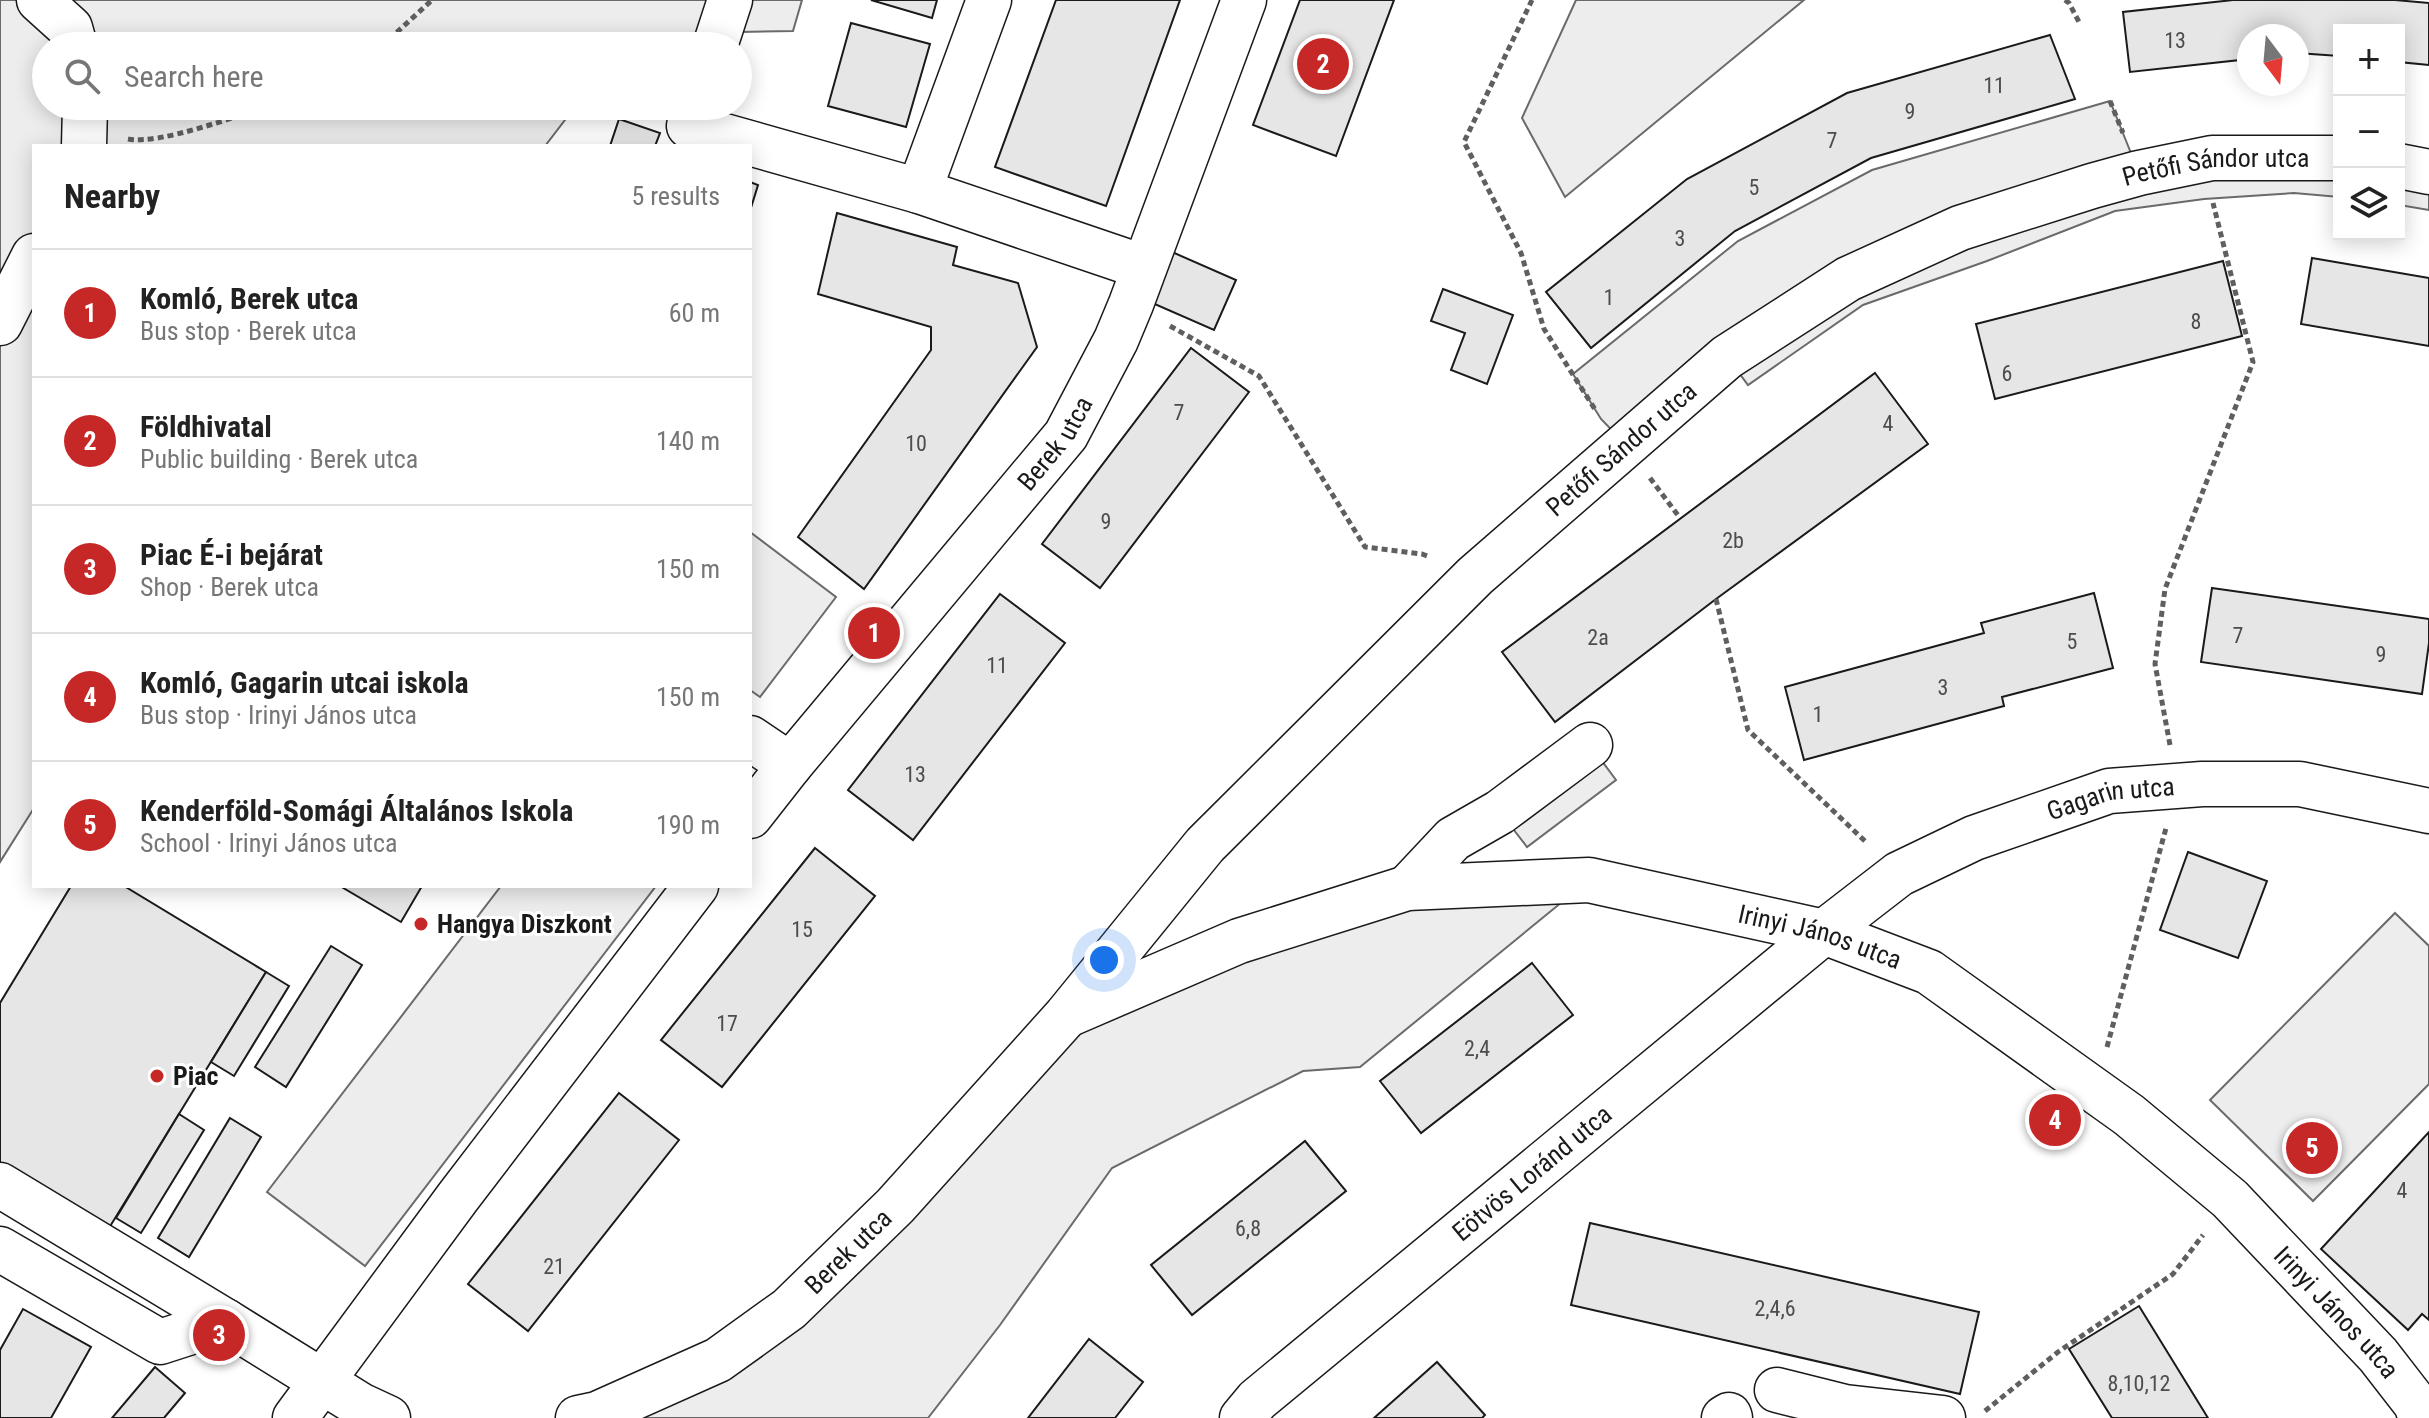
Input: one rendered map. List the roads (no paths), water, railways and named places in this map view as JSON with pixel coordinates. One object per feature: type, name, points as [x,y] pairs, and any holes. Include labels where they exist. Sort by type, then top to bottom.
[{"type":"street","points":[[39,0],[71,32]]},
{"type":"street","points":[[720,32],[730,0]]},
{"type":"street","points":[[919,191],[989,0]]},
{"type":"street","name":"Berek utca","points":[[752,813],[1066,435],[1116,340],[1244,0]]},
{"type":"street","points":[[689,126],[919,191],[1137,286]]},
{"type":"street","name":"Petőfi Sándor utca","points":[[1066,1016],[1205,845],[1475,576],[1727,357],[1848,279],[1960,228],[2092,186],[2212,158],[2333,158]]},
{"type":"street","points":[[2405,167],[2429,172]]},
{"type":"street","points":[[0,323],[32,260]]},
{"type":"street","points":[[752,739],[790,765]]},
{"type":"street","points":[[1407,888],[1453,839],[1500,812],[1590,745]]},
{"type":"street","name":"Gagarin utca","points":[[1824,932],[1899,874],[1974,838],[2109,791],[2178,786],[2300,784],[2429,811]]},
{"type":"street","name":"Irinyi János utca","points":[[1066,1016],[1239,941],[1407,888],[1589,880],[1824,932],[1929,972],[2129,1115],[2230,1199],[2378,1355],[2416,1404],[2421,1418]]},
{"type":"street","points":[[295,1418],[552,1073],[694,888]]},
{"type":"street","name":"Eötvös Loránd utca","points":[[1242,1418],[1257,1400],[1824,932]]},
{"type":"street","name":"Berek utca","points":[[578,1418],[597,1414],[718,1360],[789,1309],[895,1206],[1066,1016]]},
{"type":"street","points":[[0,1185],[360,1405],[388,1418]]},
{"type":"street","points":[[0,1249],[160,1342],[225,1321]]},
{"type":"street","points":[[1777,1390],[1845,1407],[1943,1418]]},
{"type":"street","points":[[1724,1418],[1729,1415],[1730,1418]]},
{"type":"place","name":"Földhivatal","points":[[1323,64]]},
{"type":"place","name":"Komló, Berek utca","points":[[874,633]]},
{"type":"place","name":"Hangya Diszkont","points":[[421,924]]},
{"type":"place","name":"Piac","points":[[157,1076]]},
{"type":"place","name":"Komló, Gagarin utcai iskola","points":[[2055,1120]]},
{"type":"place","name":"Kenderföld-Somági Általános Iskola","points":[[2312,1148]]},
{"type":"place","name":"Piac É-i bejárat","points":[[219,1335]]}]
